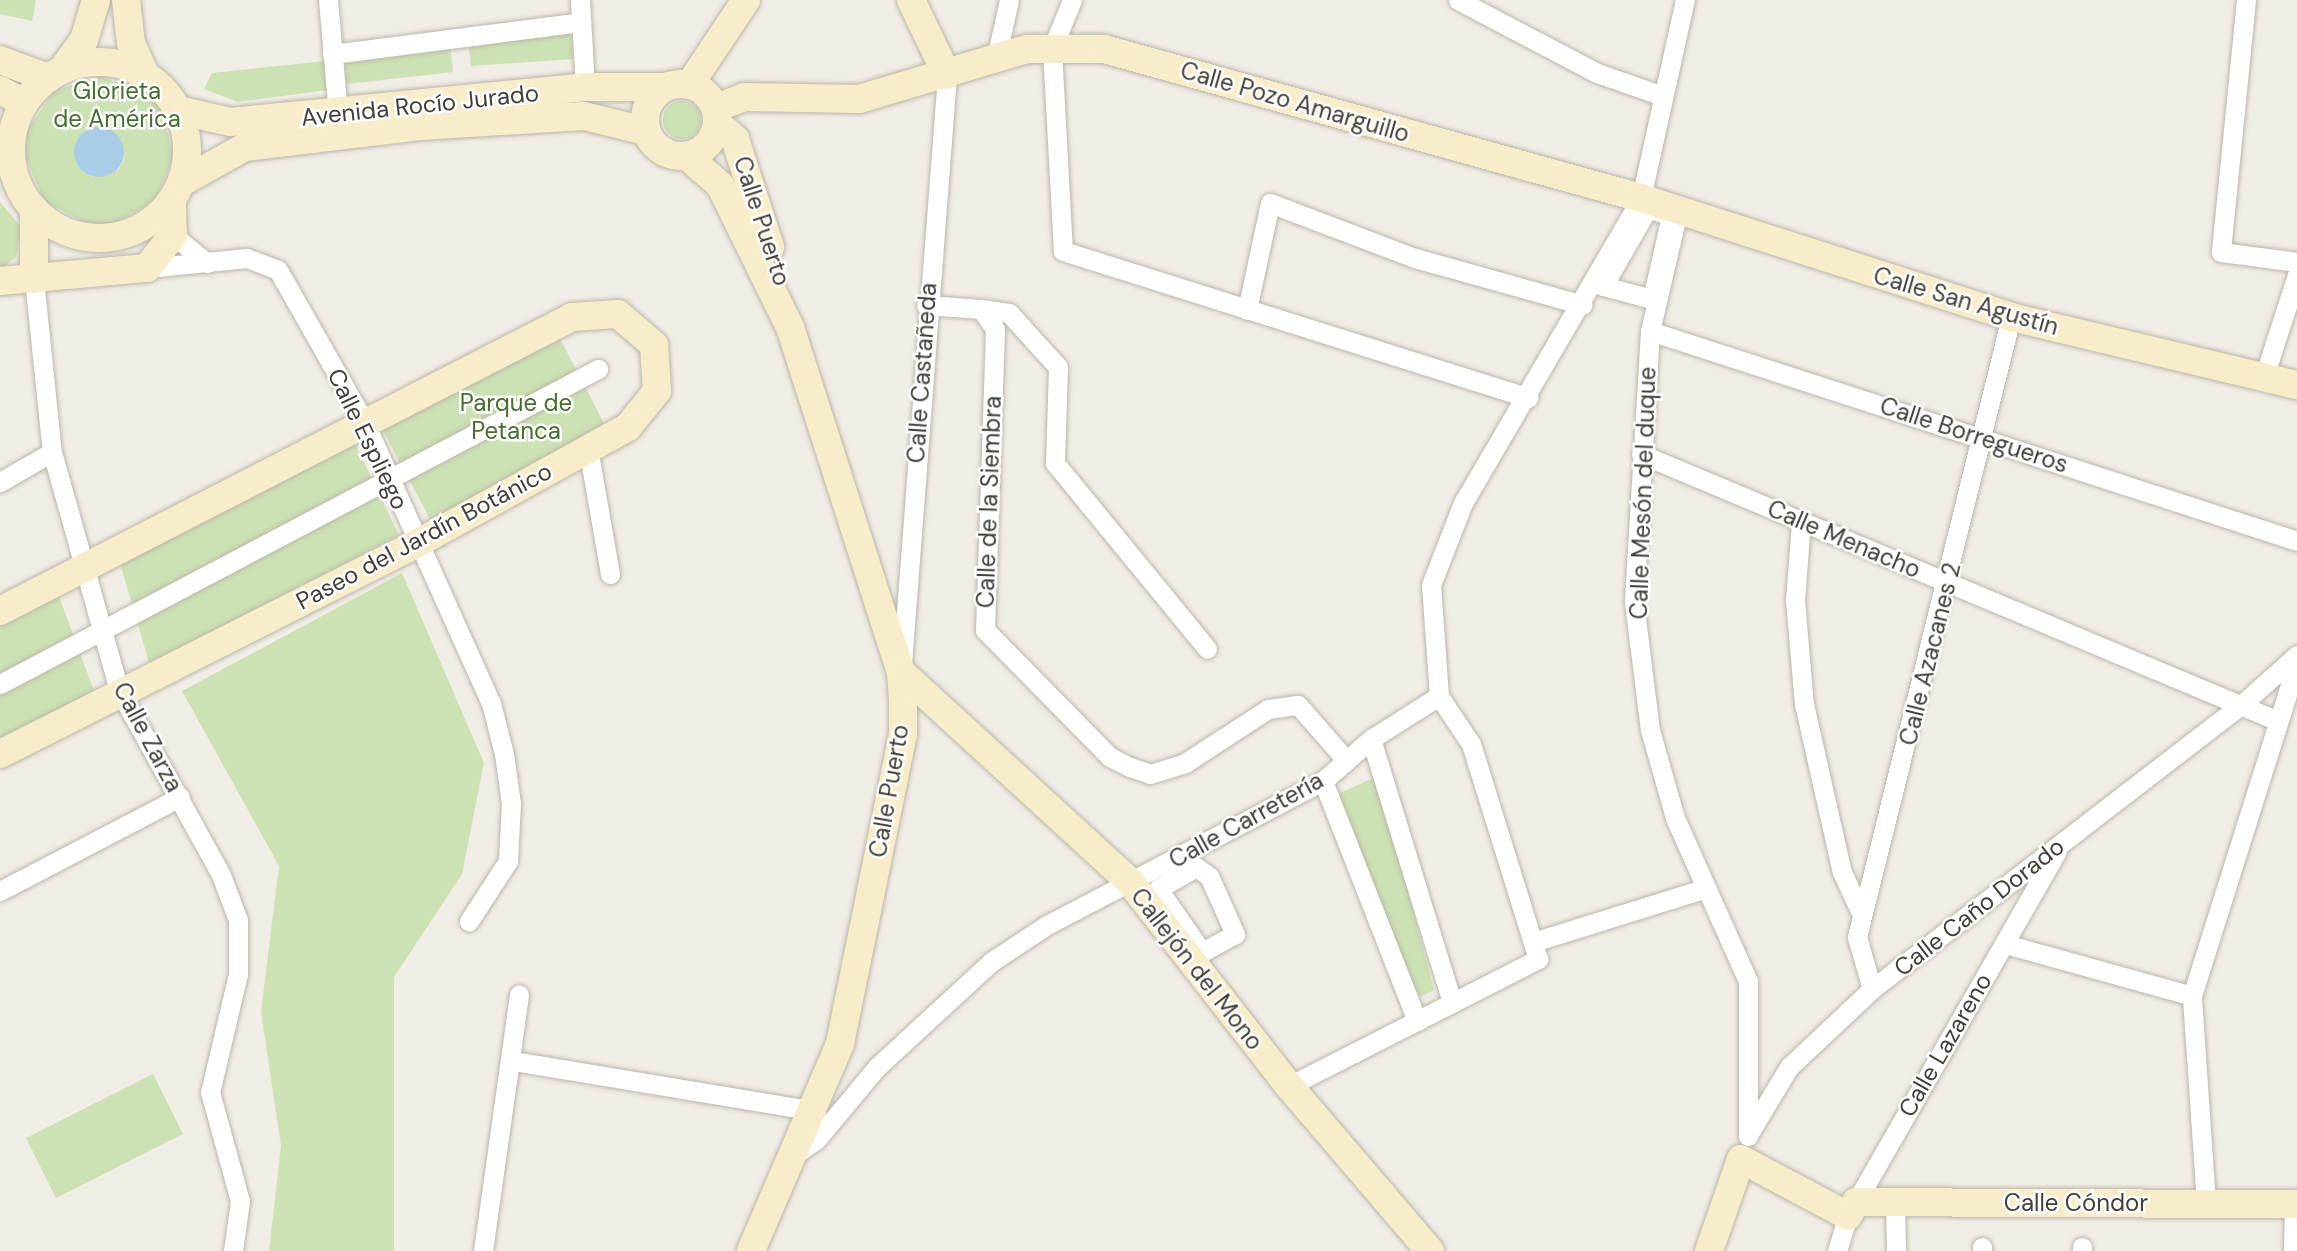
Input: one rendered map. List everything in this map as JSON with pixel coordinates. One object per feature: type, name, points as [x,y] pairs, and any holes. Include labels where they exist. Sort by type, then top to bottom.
[{"type":"street","points":[[13,121],[84,40],[96,0]]},
{"type":"street","points":[[125,0],[131,43],[146,76],[178,110],[186,133],[173,235],[147,268]]},
{"type":"street","points":[[328,0],[338,114]]},
{"type":"street","points":[[580,0],[585,87]]},
{"type":"street","points":[[677,86],[717,116],[708,145],[687,156],[658,148],[646,131],[646,111],[677,86],[746,0]]},
{"type":"street","points":[[911,0],[947,75]]},
{"type":"street","points":[[996,59],[1009,0]]},
{"type":"street","points":[[1072,0],[1052,49],[1063,251],[1528,398]]},
{"type":"street","points":[[1458,0],[1597,74],[1663,96]]},
{"type":"street","points":[[1644,203],[1671,216],[1652,299],[1603,286],[1644,203],[1663,96],[1685,0]]},
{"type":"street","points":[[2246,0],[2221,252],[2297,262]]},
{"type":"street","points":[[332,54],[581,22]]},
{"type":"street","name":"Calle Pozo Amarguillo","points":[[717,116],[744,97],[859,99],[996,59],[1052,49],[1104,49],[1644,203]]},
{"type":"street","points":[[0,60],[55,74],[110,64],[146,76]]},
{"type":"street","name":"Calle Castañeda","points":[[901,672],[926,305],[947,75]]},
{"type":"street","name":"Avenida Rocío Jurado","points":[[178,110],[230,122],[338,114],[585,87],[677,86]]},
{"type":"street","points":[[0,90],[13,121],[9,182],[34,209],[79,236],[105,238],[154,220],[177,191]]},
{"type":"street","name":"Avenida Rocío Jurado","points":[[177,191],[245,147],[420,126],[584,116],[646,131]]},
{"type":"street","name":"Calle Puerto","points":[[717,116],[735,139],[788,298],[790,327]]},
{"type":"street","name":"Calle Puerto","points":[[687,156],[720,185],[790,327],[901,672],[903,734],[839,1044],[816,1111],[751,1251]]},
{"type":"street","points":[[1247,310],[1270,203],[1415,258],[1583,305]]},
{"type":"street","points":[[1536,950],[1471,744],[1439,696],[1431,585],[1463,503],[1644,203]]},
{"type":"street","name":"Calle San Agustín","points":[[1644,203],[1678,211],[2011,317],[2297,385]]},
{"type":"street","name":"Calle Zarza","points":[[34,209],[34,279],[52,452],[119,690],[180,797],[238,920],[238,974],[210,1092],[240,1201],[233,1251]]},
{"type":"street","name":"Calle Mesón del duque","points":[[1678,211],[1650,331],[1634,602],[1650,730],[1675,818],[1748,981],[1744,1148]]},
{"type":"street","points":[[173,235],[208,263]]},
{"type":"street","points":[[34,243],[70,275]]},
{"type":"street","name":"Calle Espliego","points":[[0,281],[247,258],[278,270],[365,423],[491,704],[511,803],[508,861],[469,921]]},
{"type":"street","points":[[2264,377],[2297,275]]},
{"type":"street","points":[[926,305],[1009,313],[1058,366],[1055,463],[1207,649]]},
{"type":"street","name":"Calle de la Siembra","points":[[981,309],[995,329],[985,630],[1111,757],[1140,771],[1150,774],[1185,763],[1268,709],[1298,705],[1347,761]]},
{"type":"street","name":"Paseo del Jardín Botánico","points":[[0,611],[572,317],[607,312],[647,335],[660,380],[638,420],[418,543],[119,690],[0,754]]},
{"type":"street","name":"Calle Azacanes 2","points":[[1872,989],[1857,937],[1950,583],[2011,317]]},
{"type":"street","name":"Calle Borregueros","points":[[1650,331],[2297,541]]},
{"type":"street","points":[[0,684],[598,369]]},
{"type":"street","points":[[588,449],[610,574]]},
{"type":"street","points":[[0,482],[52,452]]},
{"type":"street","name":"Calle Menacho","points":[[1641,454],[2278,721]]},
{"type":"street","points":[[1801,521],[1795,600],[1804,704],[1842,872],[1862,915]]},
{"type":"street","name":"Calle Caño Dorado","points":[[1744,1148],[1789,1067],[1872,989],[2240,706],[2297,654]]},
{"type":"street","points":[[2206,1203],[2192,996],[2297,663]]},
{"type":"street","name":"Callejón del Mono","points":[[901,672],[943,707],[1130,882],[1289,1086],[1430,1251]]},
{"type":"street","name":"Calle Carretería","points":[[797,1153],[817,1139],[877,1067],[991,962],[1130,882],[1204,846],[1323,781],[1371,740],[1439,696]]},
{"type":"street","points":[[903,734],[919,712],[943,707]]},
{"type":"street","points":[[1371,740],[1452,1003]]},
{"type":"street","points":[[1323,781],[1418,1021]]},
{"type":"street","points":[[0,891],[180,797]]},
{"type":"street","name":"Calle Lazareno","points":[[1838,1251],[1852,1209],[2062,844]]},
{"type":"street","points":[[1197,969],[1247,943],[1204,846]]},
{"type":"street","points":[[1289,1086],[1452,1003],[1536,950],[1706,888]]},
{"type":"street","points":[[2005,944],[2192,996]]},
{"type":"street","points":[[483,1251],[513,1061],[519,995]]},
{"type":"street","points":[[513,1061],[816,1111]]},
{"type":"street","points":[[1709,1251],[1744,1148],[1852,1209]]},
{"type":"street","points":[[1895,1202],[1896,1251]]},
{"type":"street","name":"Calle Cóndor","points":[[1852,1209],[1895,1202],[2295,1204]]},
{"type":"street","points":[[2293,1251],[2295,1204]]},
{"type":"green space","points":[[0,0],[36,0],[32,21],[0,14]]},
{"type":"green space","points":[[571,31],[573,59],[471,66],[468,38]]},
{"type":"green space","points":[[450,44],[453,72],[347,84],[343,56]]},
{"type":"green space","points":[[325,61],[328,90],[238,102],[204,89],[212,73]]},
{"type":"green space","name":"Glorieta de América","points":[[100,76],[146,93],[162,111],[174,158],[154,202],[111,225],[87,224],[44,201],[25,156],[27,131],[54,91]],"holes":[[[99,127],[121,139],[124,159],[118,170],[93,177],[82,171],[86,131]]]},
{"type":"green space","points":[[682,101],[695,107],[701,120],[695,133],[682,139],[669,133],[663,120],[669,107]]},
{"type":"green space","points":[[0,202],[21,227],[16,257],[0,270]]},
{"type":"green space","name":"Parque de Petanca","points":[[558,335],[607,429],[431,521],[381,427]]},
{"type":"green space","points":[[353,439],[399,535],[150,666],[120,563]]},
{"type":"green space","points":[[402,573],[484,763],[462,874],[394,977],[394,1251],[269,1251],[281,1146],[261,1012],[279,866],[182,691]]},
{"type":"green space","points":[[57,591],[94,691],[0,740],[0,623]]},
{"type":"green space","points":[[1378,776],[1434,990],[1420,997],[1331,797]]},
{"type":"green space","points":[[153,1074],[183,1134],[56,1198],[26,1138]]},
{"type":"water","points":[[99,127],[117,134],[124,152],[117,170],[99,177],[81,170],[74,152],[81,134]]}]
